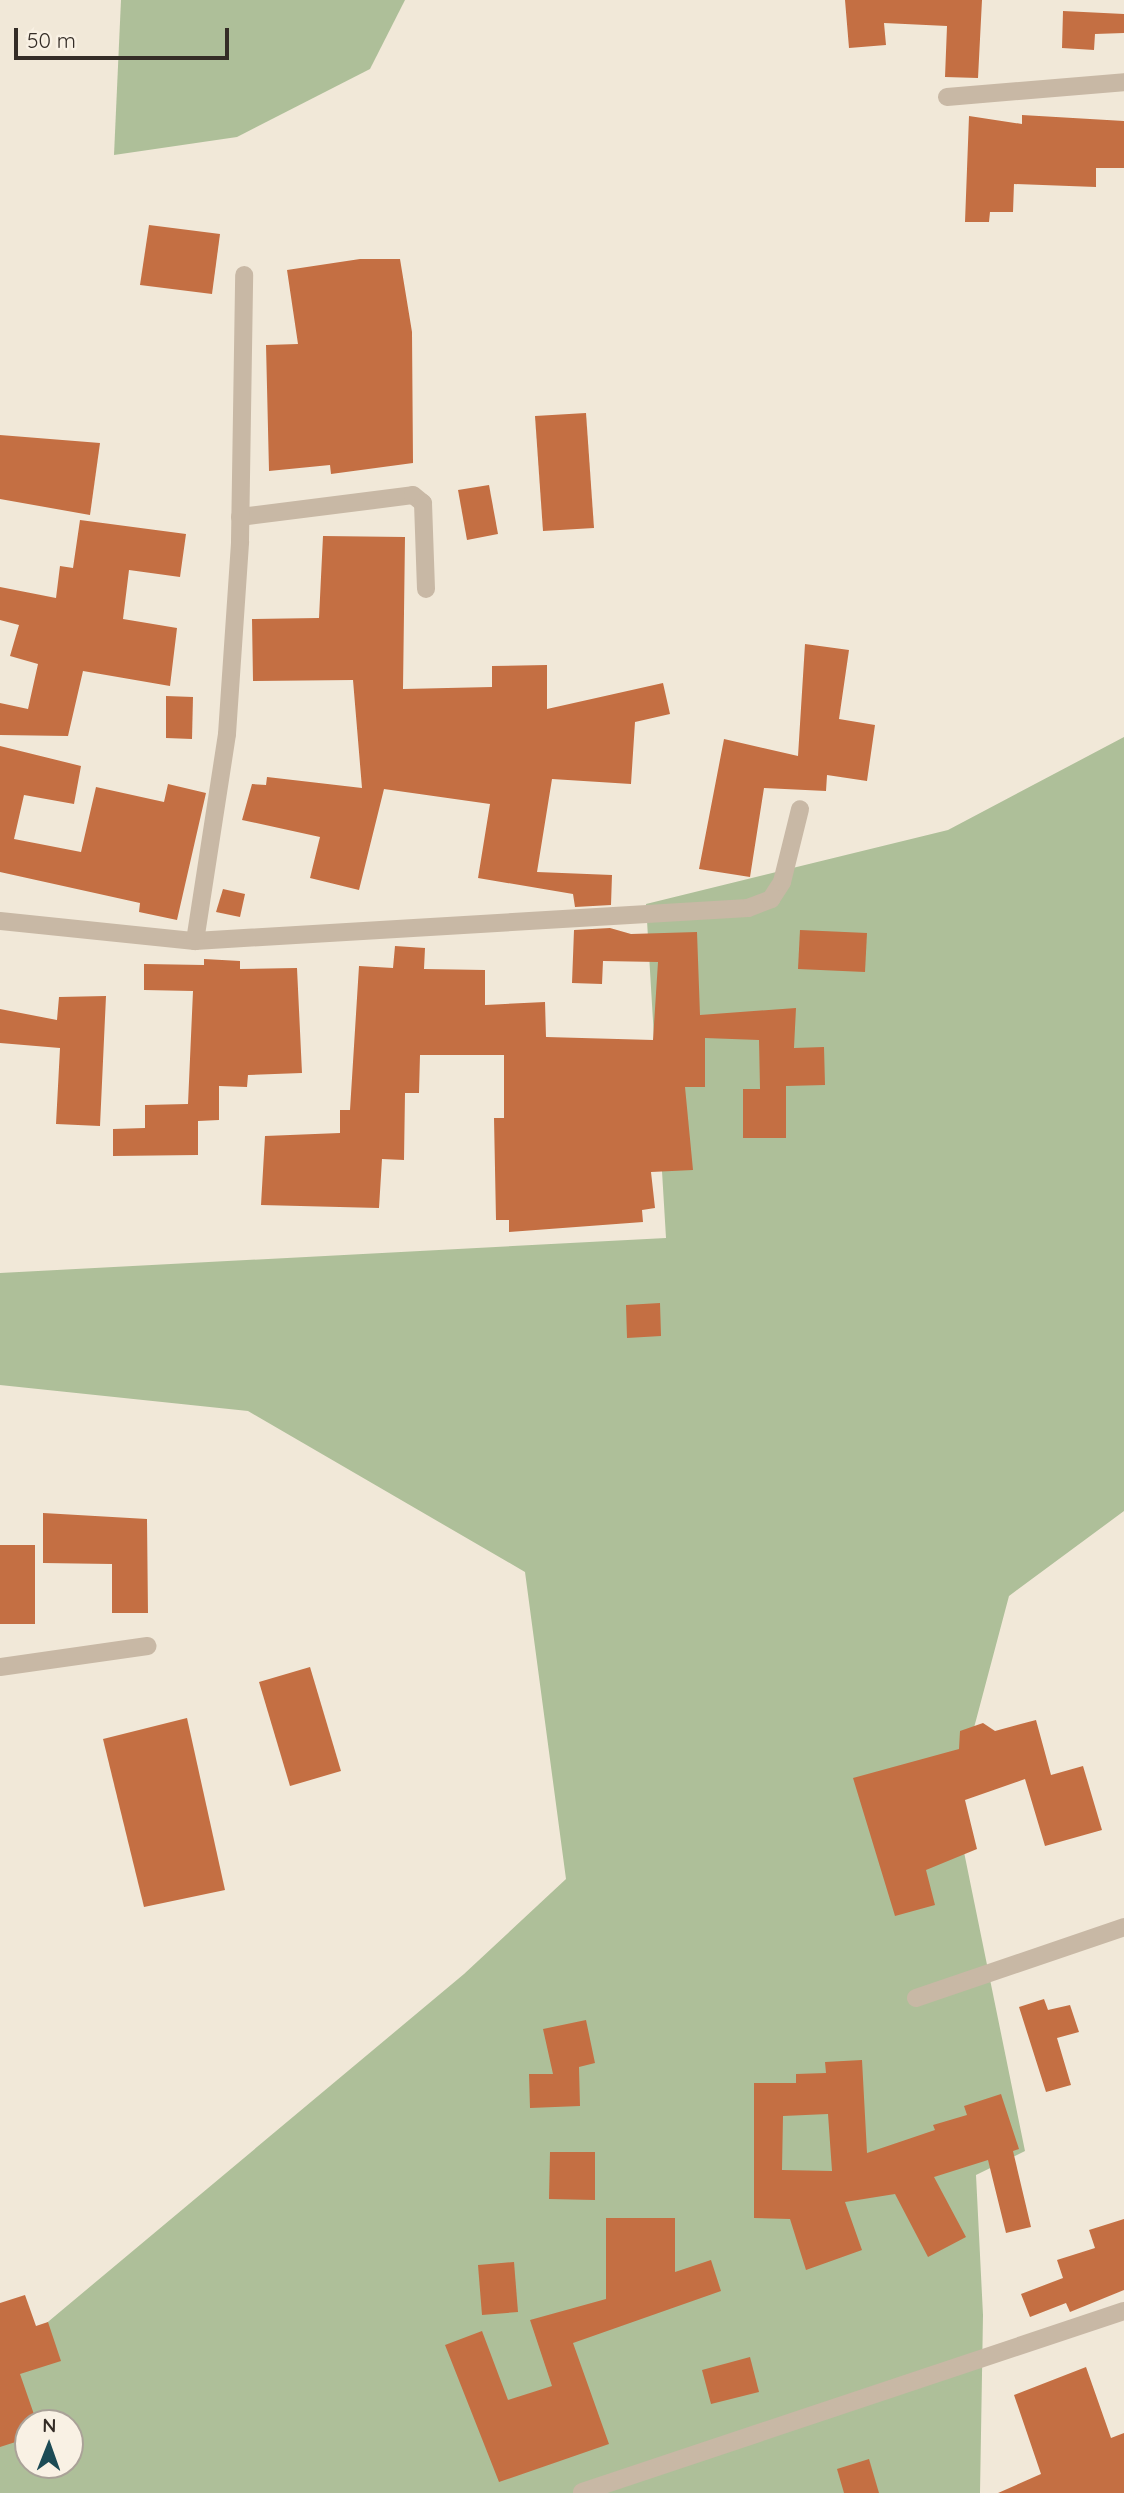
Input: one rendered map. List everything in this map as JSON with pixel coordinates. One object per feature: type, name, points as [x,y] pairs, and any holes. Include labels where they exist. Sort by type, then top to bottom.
[{"type":"street","points":[[947,97],[1124,82]]},
{"type":"street","points":[[195,942],[227,734],[240,517],[244,275]]},
{"type":"street","points":[[240,517],[413,495],[423,503],[426,589]]},
{"type":"street","points":[[0,921],[195,942],[748,908],[771,899],[782,882],[800,809]]},
{"type":"street","points":[[0,1667],[149,1646]]},
{"type":"street","points":[[916,1998],[1124,1927]]},
{"type":"street","points":[[582,2492],[1124,2311]]},
{"type":"green space","points":[[121,0],[405,0],[370,69],[237,137],[114,155]]},
{"type":"green space","points":[[1124,737],[1124,1511],[1009,1596],[954,1803],[1025,2151],[976,2175],[983,2315],[980,2493],[0,2493],[0,2362],[464,1974],[566,1879],[525,1572],[248,1411],[0,1385],[0,1273],[666,1238],[646,904],[948,830]]},
{"type":"building","points":[[845,0],[982,0],[978,78],[945,77],[947,26],[884,23],[886,45],[849,48]]},
{"type":"building","points":[[1063,11],[1124,14],[1124,33],[1095,34],[1094,50],[1062,48]]},
{"type":"building","points":[[1022,115],[1124,121],[1124,168],[1096,168],[1096,187],[1014,184],[1013,212],[990,212],[989,222],[965,222],[969,116],[1022,124]]},
{"type":"building","points":[[149,225],[220,234],[212,294],[140,285]]},
{"type":"building","points":[[360,259],[400,259],[412,332],[413,463],[331,474],[330,465],[269,471],[266,345],[298,344],[287,270]]},
{"type":"building","points":[[586,413],[594,528],[543,531],[535,416]]},
{"type":"building","points":[[0,435],[100,443],[90,515],[0,499]]},
{"type":"building","points":[[489,485],[498,534],[467,540],[458,490]]},
{"type":"building","points":[[80,520],[186,534],[180,577],[129,570],[123,619],[177,628],[170,686],[83,671],[68,736],[0,735],[0,703],[28,709],[38,664],[10,656],[19,625],[0,620],[0,587],[56,598],[60,566],[73,568]]},
{"type":"building","points":[[323,536],[405,537],[403,689],[492,687],[492,666],[547,665],[547,709],[663,683],[670,714],[635,722],[631,784],[552,779],[537,872],[612,875],[611,905],[575,907],[573,894],[478,878],[490,804],[384,789],[359,890],[310,878],[320,837],[242,820],[252,784],[266,785],[267,777],[362,788],[353,680],[253,681],[252,619],[319,618]]},
{"type":"building","points":[[805,644],[849,650],[839,719],[875,725],[867,781],[827,775],[826,791],[764,788],[750,877],[699,869],[724,739],[798,756]]},
{"type":"building","points":[[166,696],[193,697],[192,739],[166,738]]},
{"type":"building","points":[[0,746],[81,766],[74,804],[24,795],[14,839],[81,852],[96,787],[164,802],[168,784],[206,793],[177,920],[139,912],[140,903],[0,872]]},
{"type":"building","points":[[223,889],[245,894],[240,917],[216,912]]},
{"type":"building","points":[[610,928],[631,934],[697,932],[700,1015],[796,1008],[794,1048],[824,1047],[825,1085],[786,1086],[786,1138],[743,1138],[743,1089],[760,1089],[759,1040],[705,1038],[705,1087],[685,1087],[693,1170],[651,1172],[655,1208],[642,1210],[643,1222],[509,1232],[509,1220],[496,1220],[494,1118],[504,1118],[504,1055],[420,1055],[419,1093],[405,1093],[404,1160],[382,1159],[379,1208],[261,1205],[265,1136],[340,1133],[340,1110],[350,1110],[359,966],[393,968],[395,946],[425,948],[424,969],[485,970],[485,1005],[545,1002],[546,1037],[653,1040],[658,962],[603,961],[602,984],[572,983],[574,930]]},
{"type":"building","points":[[800,930],[867,933],[865,972],[798,969]]},
{"type":"building","points":[[204,959],[240,961],[240,969],[297,968],[302,1073],[248,1075],[247,1087],[219,1086],[219,1120],[198,1121],[198,1155],[113,1156],[113,1129],[145,1128],[145,1105],[188,1104],[193,991],[144,990],[144,964],[204,965]]},
{"type":"building","points":[[106,996],[100,1126],[56,1124],[60,1048],[0,1043],[0,1009],[57,1020],[59,997]]},
{"type":"building","points":[[660,1303],[661,1336],[627,1338],[626,1305]]},
{"type":"building","points":[[43,1513],[147,1519],[148,1613],[112,1613],[112,1564],[43,1563]]},
{"type":"building","points":[[0,1545],[35,1545],[35,1624],[0,1624]]},
{"type":"building","points":[[310,1667],[341,1771],[290,1786],[259,1682]]},
{"type":"building","points":[[187,1718],[225,1890],[144,1907],[103,1739]]},
{"type":"building","points":[[1036,1720],[1051,1775],[1083,1766],[1102,1830],[1045,1846],[1025,1779],[965,1800],[977,1849],[926,1870],[935,1905],[895,1916],[853,1778],[959,1749],[960,1731],[983,1723],[995,1731]]},
{"type":"building","points":[[1044,1999],[1048,2010],[1070,2005],[1079,2032],[1057,2038],[1071,2085],[1046,2092],[1019,2007]]},
{"type":"building","points":[[586,2020],[595,2063],[579,2067],[580,2106],[530,2108],[529,2074],[553,2074],[543,2029]]},
{"type":"building","points":[[862,2060],[867,2153],[935,2130],[933,2125],[967,2115],[964,2106],[1001,2094],[1019,2149],[1013,2151],[1031,2227],[1006,2233],[988,2160],[934,2177],[966,2237],[928,2257],[895,2194],[845,2202],[862,2250],[806,2270],[790,2219],[754,2218],[754,2083],[796,2083],[796,2074],[826,2073],[825,2062]],"holes":[[[828,2114],[832,2171],[782,2170],[783,2116]]]},
{"type":"building","points":[[550,2152],[595,2152],[595,2200],[549,2199]]},
{"type":"building","points":[[606,2218],[675,2218],[675,2272],[711,2260],[721,2291],[573,2343],[609,2444],[499,2482],[445,2345],[482,2331],[508,2400],[552,2386],[530,2320],[606,2299]]},
{"type":"building","points":[[1124,2219],[1124,2290],[1070,2312],[1066,2303],[1030,2317],[1021,2294],[1063,2278],[1057,2260],[1095,2248],[1089,2230]]},
{"type":"building","points":[[514,2262],[518,2312],[482,2315],[478,2265]]},
{"type":"building","points":[[25,2295],[36,2326],[48,2322],[61,2361],[20,2374],[32,2409],[14,2409],[14,2442],[0,2447],[0,2303]]},
{"type":"building","points":[[750,2357],[759,2392],[711,2404],[702,2370]]},
{"type":"building","points":[[1086,2367],[1111,2438],[1124,2433],[1124,2493],[998,2493],[1041,2474],[1014,2395]]},
{"type":"building","points":[[869,2459],[879,2493],[844,2493],[837,2469]]}]
